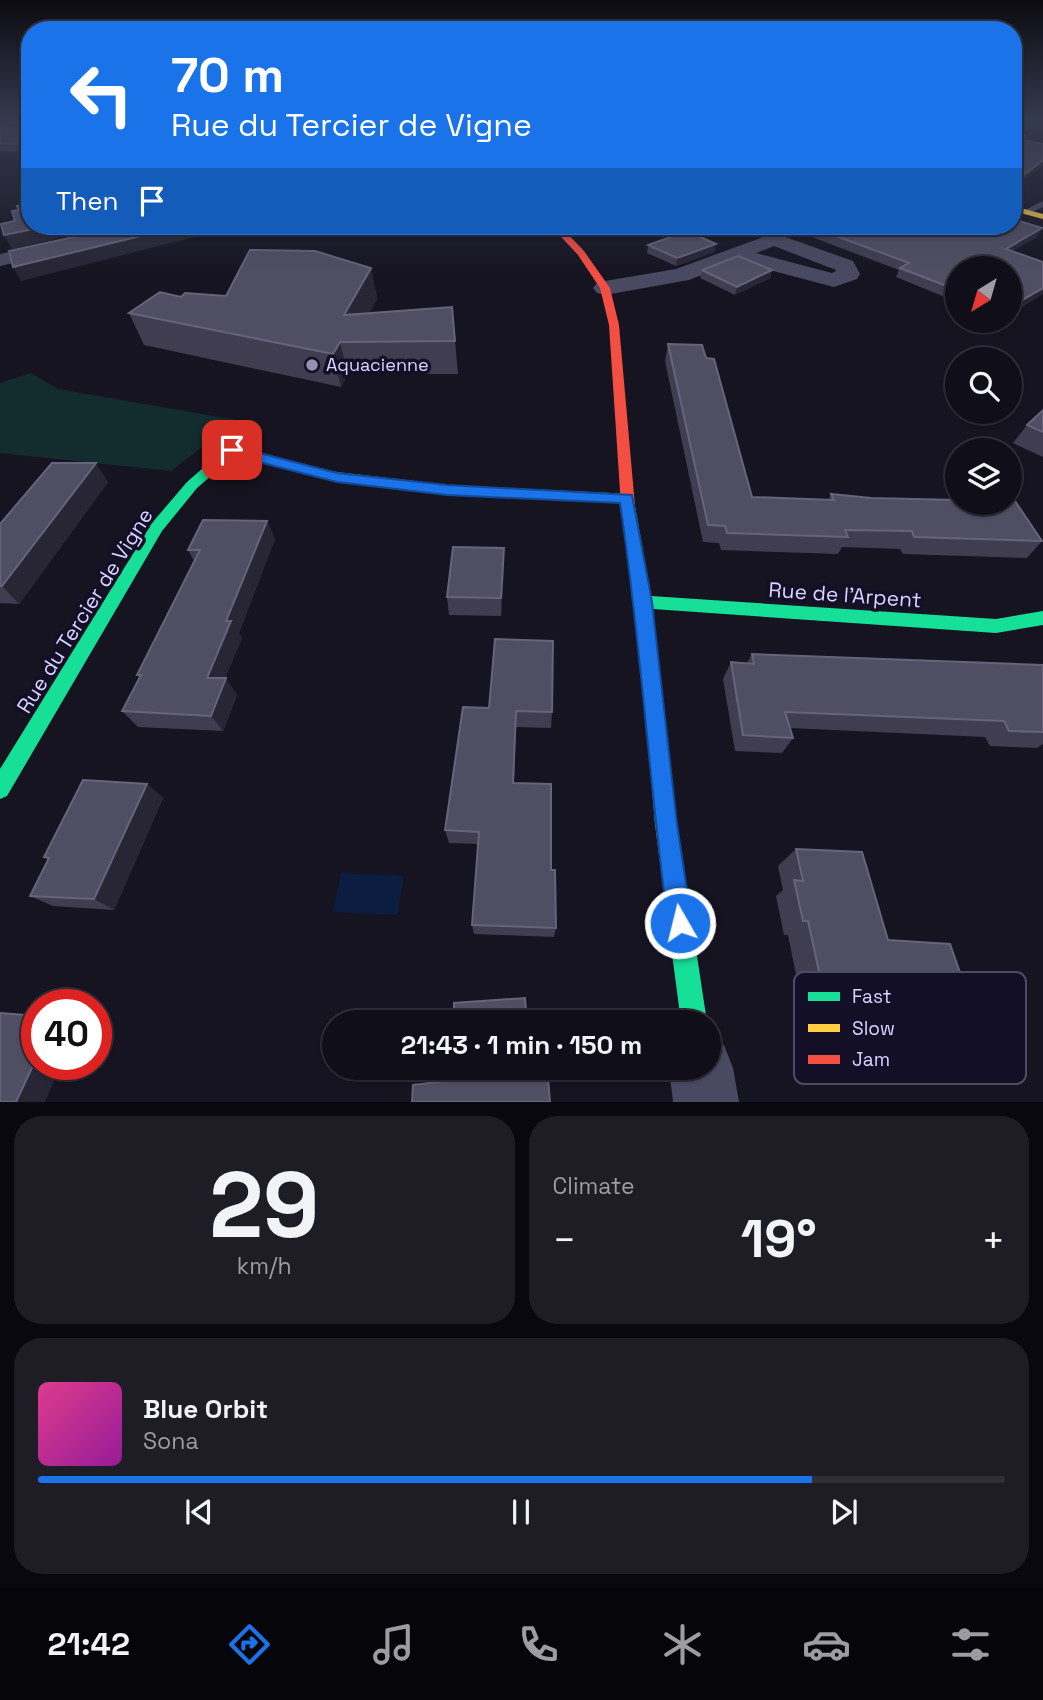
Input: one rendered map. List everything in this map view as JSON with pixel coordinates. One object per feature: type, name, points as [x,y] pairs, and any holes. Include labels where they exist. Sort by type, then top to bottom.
[{"type":"street","points":[[1022,211],[1043,217]]},
{"type":"street","points":[[0,260],[111,235]]},
{"type":"street","points":[[564,235],[581,253],[605,288],[617,354],[627,498],[643,602],[666,824],[692,1010]]},
{"type":"street","points":[[605,288],[681,275],[733,254]]},
{"type":"street","name":"Rue du Tercier de Vigne","points":[[0,789],[111,600],[158,527],[192,485],[232,450],[337,477],[447,490],[627,498]]},
{"type":"street","name":"Rue de l'Arpent","points":[[643,602],[996,626],[1043,618]]},
{"type":"street","points":[[703,1080],[706,1101]]},
{"type":"lane","points":[[1022,209],[1043,204]]},
{"type":"green space","points":[[31,373],[58,389],[237,420],[171,471],[0,453],[0,383]]},
{"type":"water","points":[[341,873],[404,876],[397,915],[333,912]]},
{"type":"building","points":[[21,205],[21,232],[4,235],[1,224],[15,221],[12,211],[19,210],[17,206]]},
{"type":"building","points":[[1022,222],[1042,228],[1006,249],[1043,262],[1043,288],[1022,300],[1022,256],[945,256],[945,285],[900,268],[909,263],[833,235],[1022,235]]},
{"type":"building","points":[[83,235],[145,235],[13,267],[9,251]]},
{"type":"building","points":[[676,235],[696,235],[716,244],[677,258],[648,245]]},
{"type":"building","points":[[250,250],[315,251],[371,268],[344,315],[452,307],[455,341],[340,342],[333,354],[129,313],[160,292],[181,297],[185,293],[226,296]]},
{"type":"building","points":[[738,256],[772,270],[737,287],[702,270]]},
{"type":"building","points":[[668,344],[702,345],[706,358],[714,359],[752,497],[834,500],[831,494],[945,500],[945,515],[1022,515],[1022,511],[1042,541],[914,537],[912,531],[845,530],[848,537],[727,533],[725,526],[708,525]]},
{"type":"building","points":[[1043,410],[1043,432],[1027,425]]},
{"type":"building","points":[[52,463],[96,463],[0,586],[0,524]]},
{"type":"building","points":[[203,520],[267,521],[226,621],[231,621],[207,678],[226,678],[211,716],[122,711],[141,675],[137,675],[200,550],[188,550]]},
{"type":"building","points":[[453,547],[504,548],[501,598],[447,597]]},
{"type":"building","points":[[495,639],[553,641],[552,712],[516,711],[513,783],[551,784],[551,870],[555,870],[556,928],[472,925],[479,832],[445,830],[463,707],[489,708]]},
{"type":"building","points":[[752,654],[1043,665],[1043,732],[1009,731],[1004,721],[785,712],[793,738],[743,735],[731,662],[754,664]]},
{"type":"building","points":[[83,780],[147,784],[94,899],[30,896],[49,858],[44,857]]},
{"type":"building","points":[[796,849],[862,852],[888,940],[950,944],[960,972],[819,972],[808,921],[803,921],[794,880],[803,881]]},
{"type":"building","points":[[525,998],[526,1010],[454,1010],[454,1003]]},
{"type":"building","points":[[0,1013],[21,1015],[21,1080],[26,1080],[16,1102],[0,1102]]},
{"type":"building","points":[[455,1080],[548,1080],[550,1102],[412,1102],[413,1085]]},
{"type":"traffic: fast","points":[[0,789],[157,527],[192,485],[231,451],[337,477],[447,490],[627,498]]},
{"type":"traffic: fast","points":[[628,506],[644,602],[666,824],[692,1010]]},
{"type":"traffic: fast","points":[[644,602],[996,626],[1043,618]]},
{"type":"traffic: slow","points":[[1022,211],[1043,217]]},
{"type":"traffic: jam","points":[[564,235],[581,253],[605,288],[614,325],[628,506]]},
{"type":"place","name":"Aquacienne","points":[[312,365]]},
{"type":"route","points":[[232,450],[337,477],[447,490],[627,498],[643,602],[666,824],[680,923]]}]
